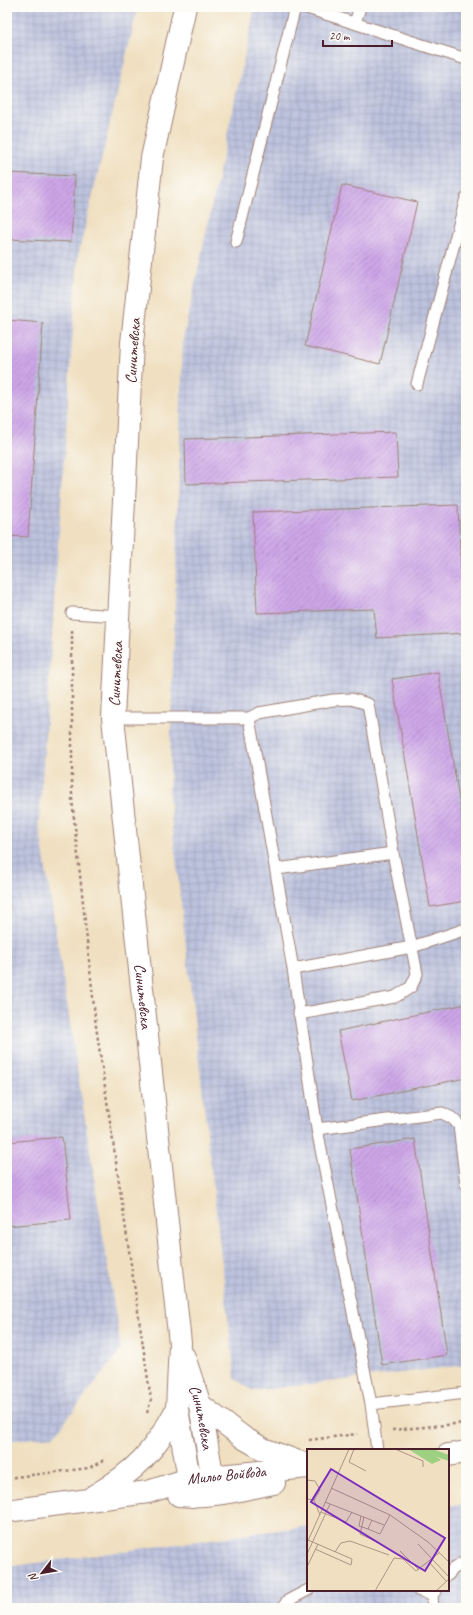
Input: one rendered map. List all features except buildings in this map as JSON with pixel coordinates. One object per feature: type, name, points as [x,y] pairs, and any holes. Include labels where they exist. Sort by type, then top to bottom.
[{"type":"street","name":"Синитевска","points":[[185,7],[152,158],[132,343],[113,718],[180,1343],[177,1409],[191,1488]]},
{"type":"street","name":"Синитевска","points":[[180,1343],[200,1405],[214,1486]]},
{"type":"street","points":[[200,1405],[244,1438],[263,1449],[307,1466]]},
{"type":"street","points":[[88,1500],[113,1484],[144,1458],[165,1432],[177,1409]]},
{"type":"street","points":[[449,1455],[466,1452]]},
{"type":"street","name":"Мильо Войвода","points":[[214,1486],[307,1466]]},
{"type":"street","name":"Мильо Войвода","points":[[7,1510],[148,1492],[307,1477]]},
{"type":"lane","points":[[236,242],[295,7]]},
{"type":"lane","points":[[304,7],[466,59]]},
{"type":"lane","points":[[355,23],[360,7]]},
{"type":"lane","points":[[418,384],[466,198]]},
{"type":"lane","points":[[72,613],[119,616]]},
{"type":"lane","points":[[113,718],[249,718],[259,713],[333,700],[351,699],[368,704],[393,853],[418,974],[411,987],[395,997],[299,1014]]},
{"type":"lane","points":[[249,718],[277,869],[317,1129],[371,1404],[377,1449]]},
{"type":"lane","points":[[277,869],[393,853]]},
{"type":"lane","points":[[293,969],[412,947],[466,929]]},
{"type":"lane","points":[[317,1129],[442,1112],[452,1118],[459,1125],[466,1184]]},
{"type":"lane","points":[[371,1404],[466,1393]]},
{"type":"lane","points":[[449,1574],[453,1569],[466,1561]]},
{"type":"lane","points":[[282,1608],[287,1601],[307,1591]]},
{"type":"lane","points":[[433,1608],[434,1592]]},
{"type":"path","points":[[72,613],[72,799],[96,1026],[151,1400],[146,1418]]},
{"type":"path","points":[[303,1439],[310,1440],[466,1423]]},
{"type":"path","points":[[7,1478],[89,1468],[109,1458]]},
{"type":"shaded area","points":[[7,7],[138,7],[78,256],[39,824],[121,1350],[54,1436],[7,1441]]},
{"type":"shaded area","points":[[255,7],[466,7],[466,1365],[253,1391],[235,1379],[169,797],[183,339]]},
{"type":"shaded area","points":[[466,1504],[466,1608],[7,1608],[7,1567],[307,1526],[307,1591],[449,1591],[449,1506]]}]
